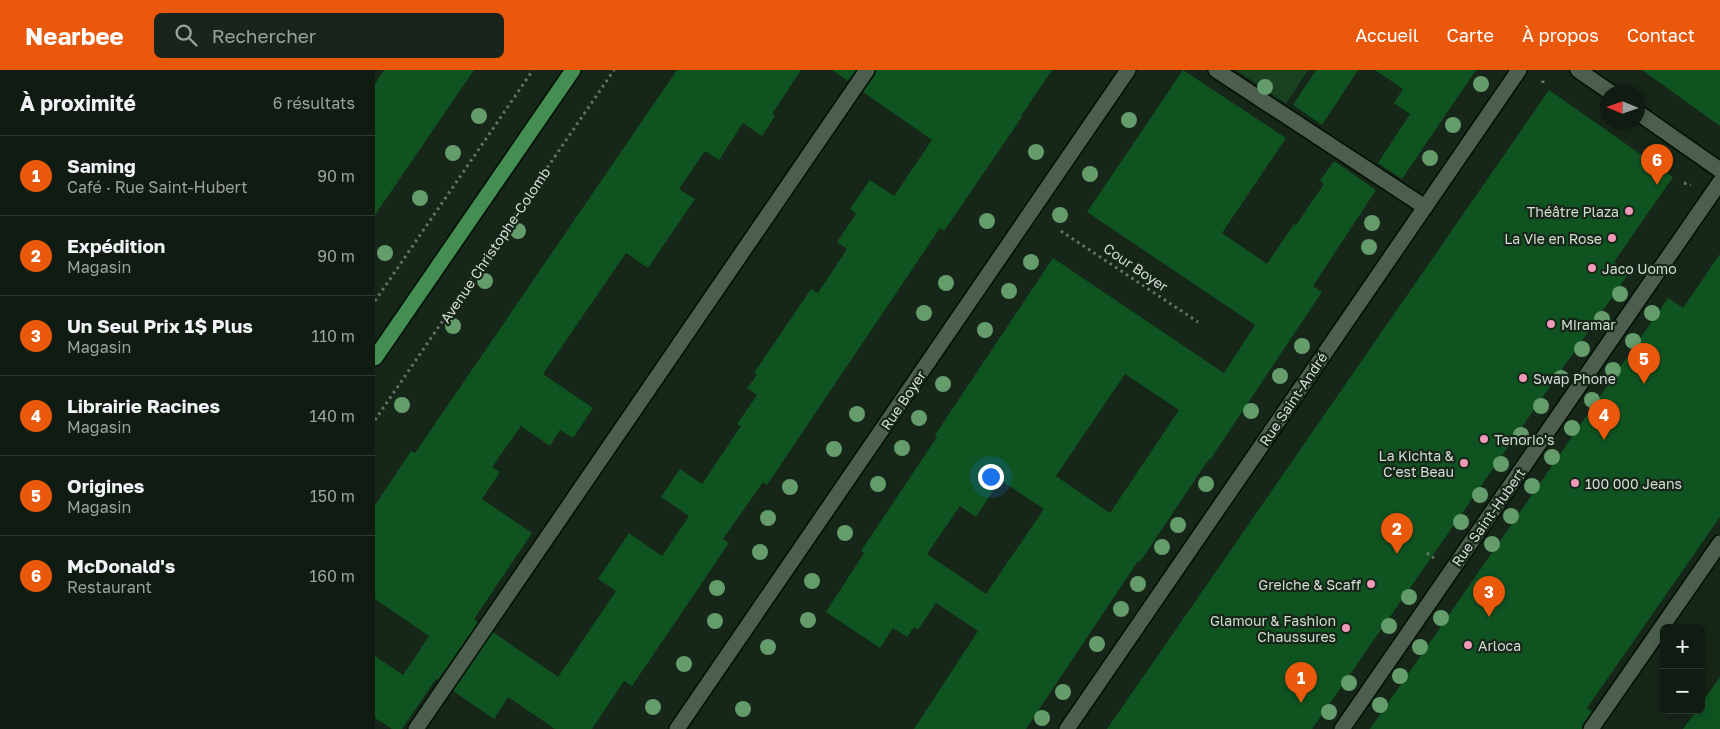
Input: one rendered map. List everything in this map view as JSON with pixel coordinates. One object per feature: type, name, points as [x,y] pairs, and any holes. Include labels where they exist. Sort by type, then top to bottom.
[{"type":"main road","points":[[375,358],[573,70]]},
{"type":"street","points":[[416,729],[867,70]]},
{"type":"street","name":"Rue Boyer","points":[[677,729],[1128,70]]},
{"type":"street","points":[[1216,70],[1425,207]]},
{"type":"street","name":"Rue Saint-André","points":[[1067,729],[1519,70]]},
{"type":"street","points":[[1578,70],[1600,85]]},
{"type":"street","points":[[1645,118],[1720,170]]},
{"type":"street","name":"Rue Saint-Hubert","points":[[1342,729],[1720,182]]},
{"type":"street","points":[[1591,729],[1720,544]]},
{"type":"path","points":[[375,301],[533,70]]},
{"type":"path","name":"Avenue Christophe-Colomb","points":[[375,420],[615,70]]},
{"type":"path","name":"Cour Boyer","points":[[1061,231],[1198,322]]},
{"type":"green space","points":[[1236,70],[1308,70],[1286,104]]},
{"type":"building","points":[[384,70],[474,70],[375,215],[375,84]]},
{"type":"building","points":[[677,70],[801,70],[772,114],[775,116],[762,136],[743,123],[719,160],[705,151],[679,189],[695,199],[648,268],[626,253],[543,374],[593,408],[573,438],[560,430],[550,446],[521,426],[492,467],[500,472],[482,499],[532,533],[474,619],[478,622],[438,680],[436,679],[402,729],[392,729],[375,718],[375,656],[403,675],[429,636],[375,599],[375,505],[411,451],[415,453]]},
{"type":"building","points":[[832,70],[856,70],[848,81]]},
{"type":"building","points":[[876,70],[1052,70],[944,231],[940,228],[767,485],[763,482],[723,539],[729,543],[632,686],[624,681],[592,729],[555,729],[508,697],[494,719],[453,691],[493,632],[558,677],[616,591],[598,579],[629,533],[662,556],[689,516],[661,497],[680,469],[702,484],[741,426],[737,424],[757,395],[747,388],[757,375],[754,373],[811,289],[818,293],[847,249],[837,242],[856,214],[850,209],[870,180],[894,196],[932,140],[863,92],[875,75]]},
{"type":"building","points":[[1183,70],[1286,138],[1222,233],[1267,264],[1324,184],[1320,181],[1334,161],[1376,190],[1313,286],[1322,292],[1026,729],[914,729],[978,631],[936,603],[918,630],[914,627],[907,637],[893,628],[880,648],[826,612],[864,553],[861,551],[937,437],[935,435],[1053,258],[1224,373],[1255,325],[1087,212]],"holes":[[[1125,374],[1179,410],[1110,513],[1056,476]],[[1000,480],[1044,509],[986,594],[927,554],[960,506],[976,517]]]},
{"type":"building","points":[[1316,70],[1358,70],[1322,125],[1293,105]]},
{"type":"building","points":[[1375,70],[1476,70],[1402,179],[1378,163],[1410,114],[1394,103],[1403,89]]},
{"type":"building","points":[[1642,70],[1720,70],[1720,126]]},
{"type":"building","points":[[1549,90],[1600,126],[1600,130],[1606,130],[1673,177],[1614,262],[1629,273],[1312,729],[1107,729]]},
{"type":"building","points":[[1720,254],[1720,517],[1587,708],[1592,712],[1583,724],[1582,729],[1370,729],[1668,298],[1683,308]]},
{"type":"building","points":[[1720,677],[1720,729],[1683,729],[1694,714],[1705,714],[1705,698]]},
{"type":"place","name":"McDonald's","points":[[1657,185]]},
{"type":"place","name":"Théâtre Plaza","points":[[1629,211]]},
{"type":"place","name":"La Vie en Rose","points":[[1612,238]]},
{"type":"place","name":"Jaco Uomo","points":[[1592,268]]},
{"type":"place","name":"Miramar","points":[[1551,324]]},
{"type":"place","name":"Swap Phone","points":[[1523,378]]},
{"type":"place","name":"Origines","points":[[1644,384]]},
{"type":"place","name":"Tenorio's","points":[[1484,439]]},
{"type":"place","name":"Librairie Racines","points":[[1604,440]]},
{"type":"place","name":"La Kichta & C'est Beau","points":[[1464,463]]},
{"type":"place","name":"100 000 Jeans","points":[[1575,483]]},
{"type":"place","name":"Expédition","points":[[1397,554]]},
{"type":"place","name":"Greiche & Scaff","points":[[1371,584]]},
{"type":"place","name":"Un Seul Prix 1$ Plus","points":[[1489,617]]},
{"type":"place","name":"Glamour & Fashion Chaussures","points":[[1346,628]]},
{"type":"place","name":"Arloca","points":[[1468,645]]},
{"type":"place","name":"Saming","points":[[1301,703]]}]
